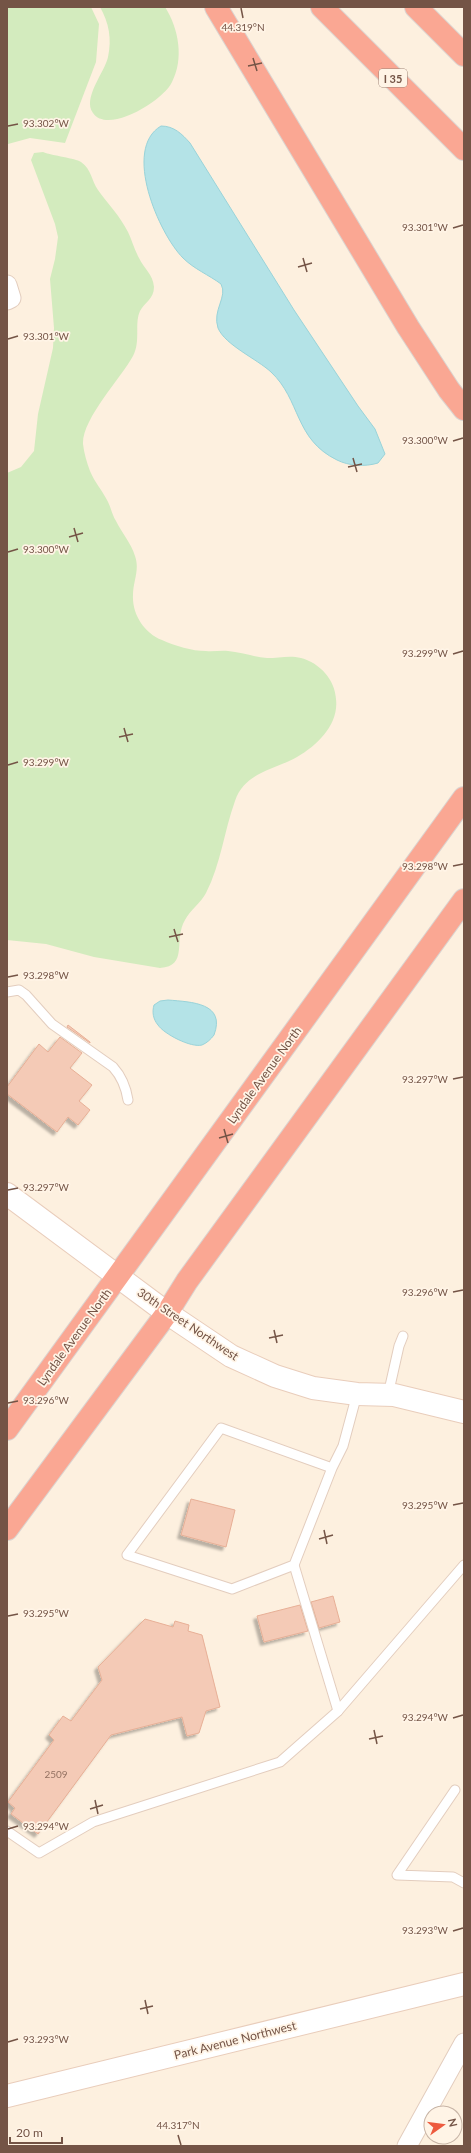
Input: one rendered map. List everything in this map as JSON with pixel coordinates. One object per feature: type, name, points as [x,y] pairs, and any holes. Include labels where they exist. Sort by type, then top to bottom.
[{"type":"highway","points":[[216,7],[408,327],[449,390],[464,409]]},
{"type":"highway","name":"I 35","points":[[322,7],[464,149]]},
{"type":"highway","points":[[416,7],[464,55]]},
{"type":"highway","name":"Lyndale Avenue North","points":[[7,1429],[464,798]]},
{"type":"highway","points":[[7,1529],[167,1313],[187,1281],[464,900]]},
{"type":"street","name":"30th Street Northwest","points":[[7,1194],[167,1313],[232,1356],[275,1376],[313,1388],[357,1394],[388,1395],[464,1412]]},
{"type":"street","name":"Park Avenue Northwest","points":[[7,2096],[464,1984]]},
{"type":"street","points":[[407,2146],[464,2043]]},
{"type":"lane","points":[[7,992],[19,990],[26,995],[52,1024],[113,1067],[121,1076],[126,1087],[128,1100]]},
{"type":"lane","points":[[388,1395],[399,1346],[403,1336]]},
{"type":"lane","points":[[338,1710],[294,1565],[332,1468],[344,1446],[357,1394]]},
{"type":"lane","points":[[294,1565],[232,1589],[127,1555],[221,1428],[332,1468]]},
{"type":"lane","points":[[7,1831],[39,1852],[93,1822],[280,1762],[338,1710],[464,1565]]},
{"type":"lane","points":[[455,1790],[397,1875],[454,1877],[464,1883]]},
{"type":"green space","points":[[7,7],[91,7],[99,24],[96,62],[65,143],[30,138],[7,143]]},
{"type":"green space","points":[[100,7],[165,7],[177,34],[179,54],[176,73],[172,82],[158,98],[135,112],[122,118],[111,120],[100,119],[93,113],[90,107],[92,93],[106,63],[110,44],[106,19]]},
{"type":"green space","points":[[43,152],[69,158],[85,165],[98,190],[125,226],[137,255],[153,282],[154,291],[138,316],[137,344],[133,356],[95,411],[84,434],[83,444],[90,471],[110,505],[115,519],[129,542],[135,556],[137,566],[133,590],[133,602],[140,622],[156,637],[184,648],[201,651],[225,651],[267,658],[297,657],[308,660],[325,673],[333,685],[335,692],[336,708],[331,725],[326,733],[305,752],[261,773],[246,784],[240,791],[231,812],[219,859],[211,882],[204,897],[185,920],[180,936],[177,957],[169,966],[160,968],[94,957],[46,944],[7,940],[7,473],[21,467],[34,451],[38,414],[53,348],[54,328],[50,279],[58,237],[55,224],[31,160],[34,153]]},
{"type":"water","points":[[161,126],[174,129],[190,143],[294,310],[375,429],[385,454],[378,463],[362,465],[347,464],[337,460],[323,451],[305,430],[281,383],[265,367],[227,340],[218,328],[217,315],[223,294],[221,284],[183,258],[164,230],[155,212],[148,192],[144,172],[145,153],[150,137]]},
{"type":"water","points":[[168,1000],[196,1004],[211,1010],[215,1016],[216,1024],[214,1035],[209,1041],[202,1045],[191,1044],[178,1040],[161,1029],[154,1018],[154,1005],[160,1001]]},
{"type":"building","points":[[68,1025],[90,1042],[90,1043],[67,1027]]},
{"type":"building","points":[[60,1037],[82,1053],[70,1068],[92,1085],[79,1101],[90,1110],[78,1125],[68,1117],[57,1132],[7,1094],[7,1087],[39,1044],[48,1052]]},
{"type":"building","points":[[191,1499],[235,1510],[226,1547],[181,1535]]},
{"type":"building","points":[[333,1596],[340,1622],[319,1628],[311,1602]]},
{"type":"building","points":[[300,1605],[308,1631],[264,1642],[257,1616]]},
{"type":"building","points":[[145,1619],[173,1627],[175,1621],[189,1625],[188,1631],[202,1635],[220,1707],[206,1711],[199,1733],[187,1736],[182,1717],[111,1735],[38,1834],[11,1814],[15,1808],[8,1802],[54,1740],[49,1735],[63,1716],[71,1721],[102,1680],[98,1667]]}]
